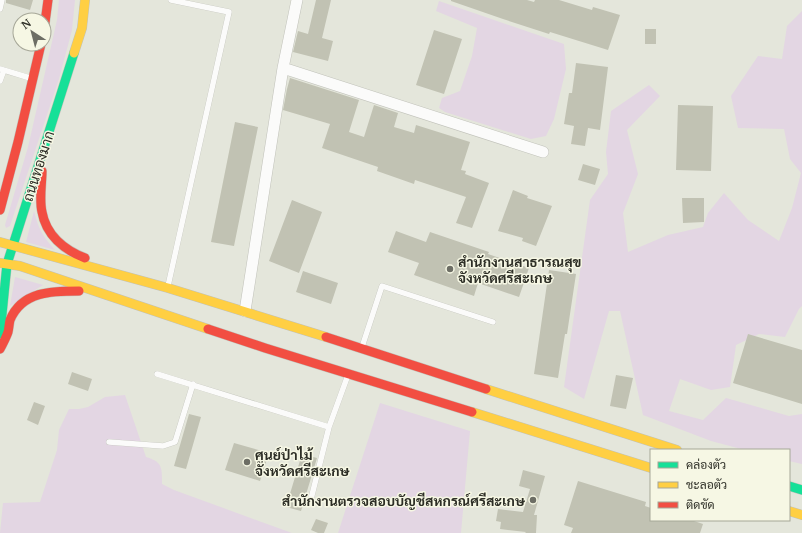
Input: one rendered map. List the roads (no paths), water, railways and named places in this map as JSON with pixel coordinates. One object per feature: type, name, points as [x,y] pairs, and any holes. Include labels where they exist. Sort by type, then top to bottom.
[{"type":"main road","points":[[46,12],[48,0]]},
{"type":"main road","name":"ถนนทองมาก","points":[[0,334],[4,263],[13,246],[82,28],[84,0]]},
{"type":"main road","name":"ถนนทองมาก","points":[[0,210],[39,52]]},
{"type":"main road","points":[[0,176],[18,142]]},
{"type":"main road","points":[[43,153],[42,212],[47,226],[54,237],[62,246],[80,256],[124,269],[148,283]]},
{"type":"main road","points":[[0,242],[168,288],[245,311],[674,449]]},
{"type":"main road","points":[[4,263],[20,266],[348,374],[650,468]]},
{"type":"main road","points":[[0,350],[11,318],[18,307],[30,297],[46,291],[98,292]]},
{"type":"main road","points":[[790,486],[802,490]]},
{"type":"main road","points":[[790,511],[802,515]]},
{"type":"street","points":[[245,311],[283,68],[296,0]]},
{"type":"street","points":[[283,68],[543,152]]},
{"type":"lane","points":[[0,9],[2,0]]},
{"type":"lane","points":[[168,288],[229,12],[171,0]]},
{"type":"lane","points":[[0,81],[2,69],[33,79]]},
{"type":"lane","points":[[361,349],[382,286],[493,322]]},
{"type":"lane","points":[[157,374],[329,427]]},
{"type":"lane","points":[[311,499],[329,427],[348,374]]},
{"type":"lane","points":[[109,442],[163,446],[175,442],[193,384]]},
{"type":"place","name":"สำนักงานสาธารณสุข จังหวัดศรีสะเกษ","points":[[450,269]]},
{"type":"place","name":"ศูนย์ป่าไม้ จังหวัดศรีสะเกษ","points":[[247,462]]},
{"type":"place","name":"สำนักงานตรวจสอบบัญชีสหกรณ์ศรีสะเกษ","points":[[533,500]]}]
